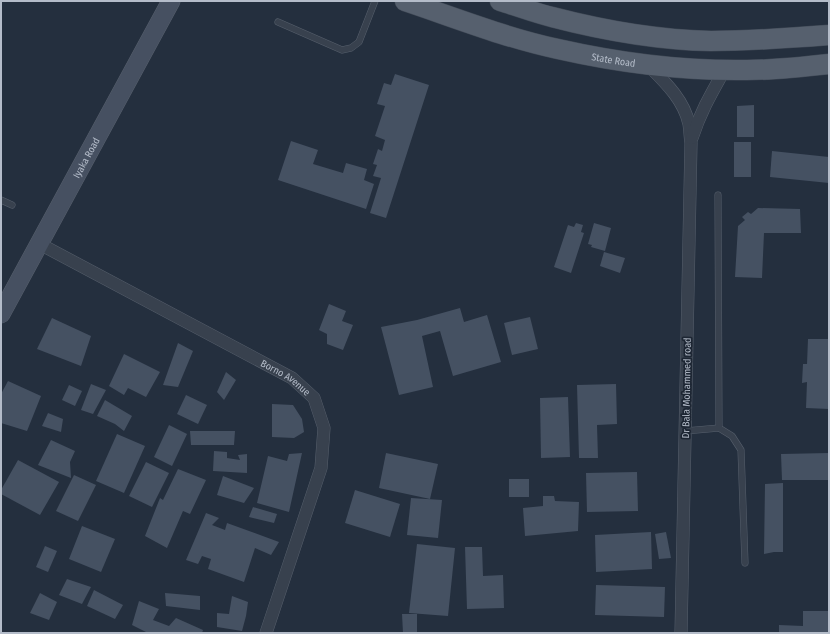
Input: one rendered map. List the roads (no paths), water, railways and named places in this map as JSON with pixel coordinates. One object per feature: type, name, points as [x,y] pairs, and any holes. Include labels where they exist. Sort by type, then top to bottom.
[{"type":"main road","name":"Iyaka Road","points":[[1,314],[38,243],[171,1]]},
{"type":"main road","name":"State Road","points":[[405,1],[512,37],[557,49],[601,58],[648,65],[697,69],[748,70],[829,64]]},
{"type":"main road","points":[[500,1],[551,17],[602,28],[659,37],[710,41],[769,39],[829,34]]},
{"type":"street","points":[[648,65],[673,91],[683,107],[689,124],[691,143]]},
{"type":"street","points":[[691,143],[698,119],[725,70]]},
{"type":"street","name":"Dr Bala Mohammed road","points":[[681,633],[691,143]]},
{"type":"street","name":"Borno Avenue","points":[[38,243],[292,378],[314,398],[324,428],[321,468],[266,633]]},
{"type":"lane","points":[[278,22],[342,50],[351,48],[359,42],[375,1]]},
{"type":"lane","points":[[718,195],[718,428]]},
{"type":"lane","points":[[1,200],[12,206]]},
{"type":"lane","points":[[685,431],[718,428],[732,436],[741,450],[745,563]]}]
